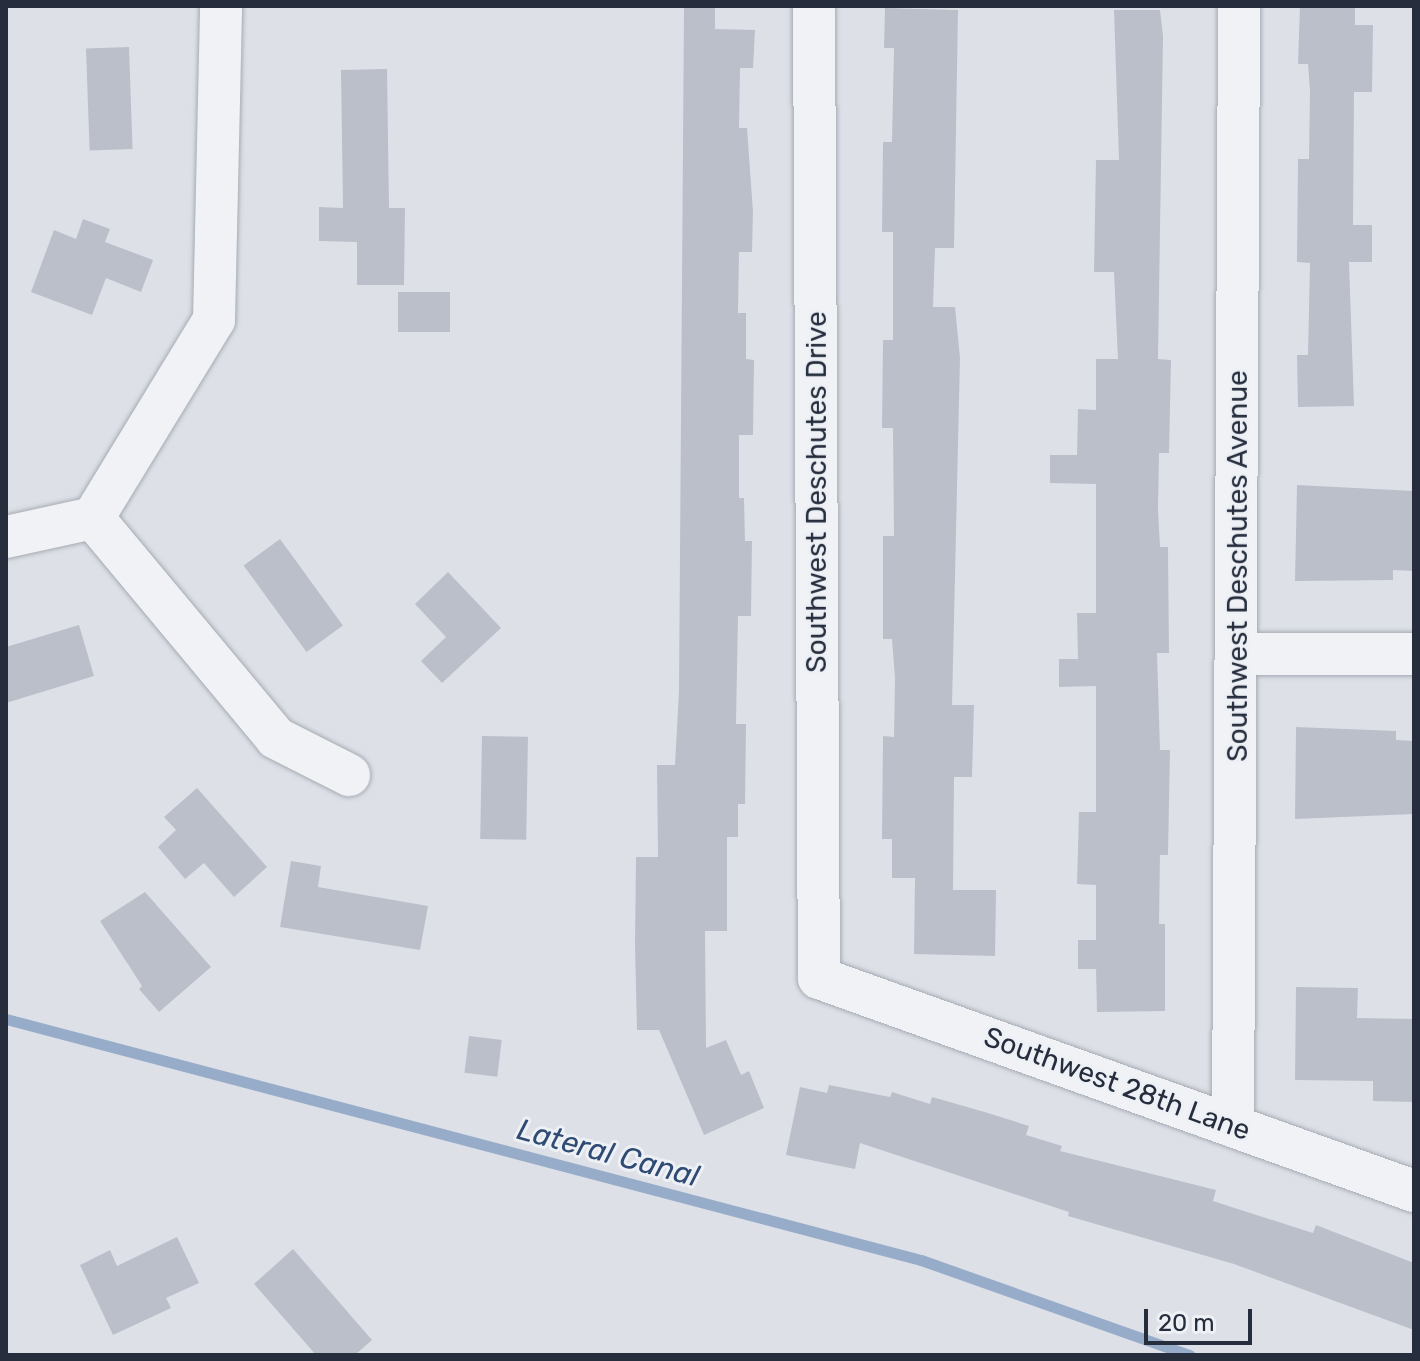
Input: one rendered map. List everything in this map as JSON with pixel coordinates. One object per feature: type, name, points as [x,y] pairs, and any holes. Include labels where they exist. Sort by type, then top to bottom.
[{"type":"street","points":[[6,537],[93,518],[214,320],[221,6]]},
{"type":"street","name":"Southwest Deschutes Drive","points":[[814,6],[819,978]]},
{"type":"street","name":"Southwest Deschutes Avenue","points":[[1233,1126],[1239,654],[1239,6]]},
{"type":"street","points":[[93,518],[276,738],[349,775]]},
{"type":"street","points":[[1239,654],[1414,654]]},
{"type":"street","name":"Southwest 28th Lane","points":[[819,978],[1414,1191]]},
{"type":"building","points":[[684,6],[715,6],[715,29],[755,30],[753,68],[740,68],[739,128],[747,128],[753,212],[752,252],[739,252],[738,313],[746,313],[746,359],[754,360],[753,435],[739,435],[739,498],[744,498],[745,541],[752,541],[751,616],[738,616],[736,724],[746,724],[745,804],[738,804],[738,837],[727,837],[727,931],[705,931],[706,1048],[726,1040],[741,1075],[749,1071],[764,1108],[704,1135],[659,1030],[637,1030],[635,944],[636,857],[658,857],[657,765],[675,765],[679,691]]},
{"type":"building","points":[[1300,6],[1355,6],[1355,25],[1373,25],[1372,92],[1354,92],[1353,225],[1372,225],[1372,262],[1349,262],[1354,406],[1298,407],[1297,355],[1308,355],[1310,263],[1297,262],[1298,159],[1309,159],[1310,91],[1308,64],[1298,64]]},
{"type":"building","points":[[885,8],[958,10],[954,248],[935,248],[933,307],[955,307],[960,358],[952,705],[974,705],[972,777],[954,777],[953,890],[996,890],[995,956],[914,954],[915,878],[892,878],[892,839],[882,839],[883,736],[894,737],[895,678],[892,639],[883,639],[883,536],[894,536],[893,428],[882,428],[883,340],[893,340],[893,232],[882,232],[883,142],[892,142],[894,48],[884,48]]},
{"type":"building","points":[[1114,10],[1160,10],[1163,36],[1158,359],[1171,360],[1169,453],[1159,453],[1158,510],[1160,547],[1168,547],[1169,653],[1157,653],[1160,750],[1170,750],[1168,855],[1160,855],[1159,924],[1165,924],[1165,1011],[1097,1012],[1096,969],[1078,969],[1078,940],[1096,940],[1096,885],[1077,884],[1079,812],[1096,812],[1096,686],[1059,687],[1059,659],[1078,659],[1077,613],[1096,613],[1096,484],[1050,483],[1050,455],[1077,455],[1078,409],[1096,410],[1096,359],[1118,359],[1114,272],[1094,272],[1096,160],[1119,160]]},
{"type":"building","points":[[129,47],[133,149],[90,150],[86,49]]},
{"type":"building","points":[[387,69],[389,208],[405,208],[404,285],[357,285],[357,242],[319,241],[319,207],[343,208],[341,70]]},
{"type":"building","points":[[83,219],[110,229],[105,242],[153,260],[141,292],[106,278],[92,315],[31,292],[54,230],[76,239]]},
{"type":"building","points":[[398,292],[450,292],[450,332],[398,332]]},
{"type":"building","points":[[1297,485],[1414,491],[1414,571],[1393,570],[1393,580],[1295,581]]},
{"type":"building","points":[[280,539],[343,626],[306,652],[244,565]]},
{"type":"building","points":[[448,572],[501,628],[442,683],[421,661],[446,637],[415,604]]},
{"type":"building","points":[[79,625],[94,676],[6,703],[6,647]]},
{"type":"building","points":[[1296,727],[1396,731],[1396,740],[1414,741],[1414,814],[1295,819]]},
{"type":"building","points":[[482,736],[528,737],[526,840],[480,839]]},
{"type":"building","points":[[197,788],[267,867],[234,897],[204,863],[185,879],[158,847],[176,830],[164,817]]},
{"type":"building","points":[[291,861],[321,866],[318,887],[428,906],[420,950],[280,927]]},
{"type":"building","points":[[145,892],[211,967],[159,1012],[139,989],[142,986],[100,921]]},
{"type":"building","points":[[1296,987],[1358,988],[1357,1018],[1414,1019],[1414,1102],[1373,1101],[1373,1081],[1295,1080]]},
{"type":"building","points":[[469,1036],[502,1040],[497,1077],[464,1073]]},
{"type":"building","points":[[829,1085],[890,1097],[892,1092],[930,1104],[932,1097],[988,1113],[1029,1126],[1026,1135],[1062,1146],[1060,1151],[1216,1190],[1213,1201],[1313,1233],[1316,1225],[1414,1263],[1414,1330],[1234,1264],[1068,1216],[1069,1212],[860,1143],[855,1169],[786,1155],[800,1087],[827,1093]]},
{"type":"building","points":[[177,1237],[199,1283],[166,1298],[171,1308],[113,1335],[80,1265],[110,1250],[117,1266]]},
{"type":"building","points":[[293,1249],[372,1340],[355,1355],[316,1355],[254,1284]]},
{"type":"waterway","name":"Lateral Canal","points":[[6,1019],[921,1260],[1190,1355]]}]
